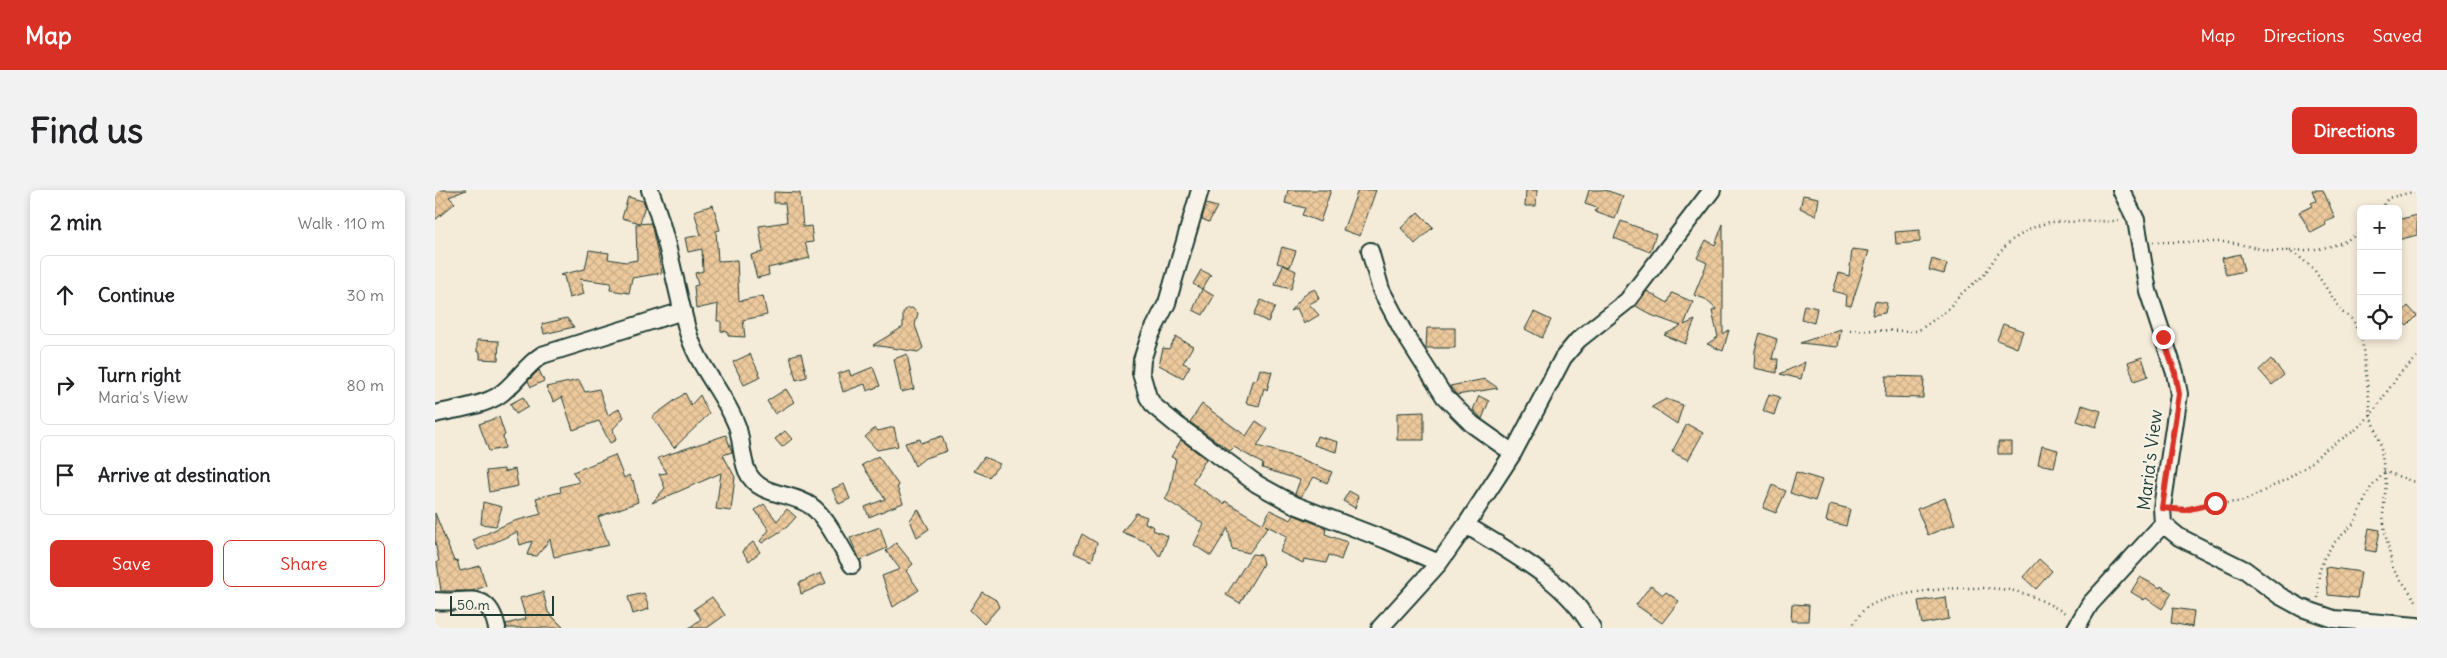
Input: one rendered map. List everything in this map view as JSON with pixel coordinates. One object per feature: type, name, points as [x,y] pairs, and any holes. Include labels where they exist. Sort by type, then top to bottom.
[{"type":"street","points":[[649,190],[670,254],[695,352],[737,427],[747,470],[755,482],[766,490],[812,506],[852,565]]},
{"type":"street","points":[[1200,190],[1167,303],[1150,336],[1142,360],[1141,378],[1147,397],[1154,406],[1177,425],[1257,484],[1295,505],[1386,540],[1439,563]]},
{"type":"street","points":[[1380,628],[1439,563],[1467,525],[1513,453],[1563,358],[1578,340],[1627,301],[1712,190]]},
{"type":"street","name":"Maria's View","points":[[2121,190],[2136,220],[2148,291],[2175,373],[2179,394],[2163,516],[2179,536],[2245,570],[2292,603],[2334,619],[2417,626]]},
{"type":"street","points":[[1370,251],[1381,290],[1404,333],[1443,396],[1472,424],[1513,453]]},
{"type":"street","points":[[435,414],[495,397],[517,379],[528,364],[542,355],[683,311]]},
{"type":"street","points":[[2078,624],[2090,604],[2163,516]]},
{"type":"street","points":[[1467,525],[1520,558],[1559,588],[1582,609],[1593,628]]},
{"type":"street","points":[[435,602],[450,603],[472,600],[483,602],[489,608],[497,628]]},
{"type":"path","points":[[2384,205],[2388,198],[2417,191]]},
{"type":"path","points":[[1850,330],[1918,332],[1946,311],[1962,292],[1984,276],[1997,255],[2012,240],[2032,228],[2049,222],[2136,220]]},
{"type":"path","points":[[2139,242],[2229,242],[2271,251],[2317,250],[2352,238],[2357,234]]},
{"type":"path","points":[[2288,251],[2313,268],[2343,312],[2353,320],[2362,341],[2371,415],[2380,442],[2386,483],[2383,515],[2393,569],[2417,602]]},
{"type":"path","points":[[2163,516],[2215,503],[2244,501],[2287,480],[2310,464],[2323,451],[2354,431],[2371,415],[2400,373],[2417,358]]},
{"type":"path","points":[[2384,472],[2417,483]]},
{"type":"path","points":[[2317,612],[2319,573],[2323,558],[2333,544],[2354,523],[2371,486],[2384,472]]},
{"type":"path","points":[[1851,628],[1860,612],[1871,604],[1917,591],[1986,588],[2015,591],[2047,603],[2078,624]]},
{"type":"building","points":[[435,190],[466,190],[449,197],[455,203],[435,220]]},
{"type":"building","points":[[1288,190],[1331,190],[1320,222],[1302,215],[1305,208],[1285,203]]},
{"type":"building","points":[[1358,190],[1376,190],[1360,236],[1343,230]]},
{"type":"building","points":[[1526,190],[1537,190],[1536,206],[1525,206]]},
{"type":"building","points":[[1589,190],[1605,190],[1623,196],[1615,219],[1595,212],[1597,208],[1585,204]]},
{"type":"building","points":[[2312,190],[2323,190],[2335,218],[2325,222],[2326,225],[2311,233],[2299,212],[2313,206],[2311,203],[2316,201]]},
{"type":"building","points":[[774,192],[800,193],[803,227],[811,226],[813,242],[805,243],[810,258],[768,268],[769,275],[757,278],[751,255],[763,252],[759,226],[787,222],[785,203],[774,203]]},
{"type":"building","points":[[1803,195],[1819,198],[1816,216],[1800,208]]},
{"type":"building","points":[[628,197],[643,201],[645,205],[640,223],[622,218]]},
{"type":"building","points":[[1206,204],[1217,207],[1209,222],[1202,219]]},
{"type":"building","points":[[713,205],[720,230],[716,231],[718,261],[737,260],[739,301],[763,296],[767,315],[743,320],[745,337],[728,336],[728,332],[721,331],[721,321],[717,321],[718,304],[696,309],[694,286],[698,285],[695,273],[703,271],[702,249],[688,252],[685,238],[701,235],[694,211]]},
{"type":"building","points":[[1418,212],[1433,227],[1415,244],[1401,228]]},
{"type":"building","points":[[2417,215],[2417,235],[2402,239],[2402,219]]},
{"type":"building","points":[[1621,221],[1656,234],[1650,252],[1614,238]]},
{"type":"building","points":[[651,223],[662,273],[632,278],[629,293],[610,290],[611,283],[580,279],[584,294],[569,298],[564,276],[560,275],[585,269],[589,250],[609,253],[608,259],[626,262],[637,260],[636,224]]},
{"type":"building","points":[[1723,224],[1723,334],[1729,330],[1723,351],[1707,344],[1718,337],[1712,311],[1716,309],[1705,299],[1694,295],[1707,263],[1697,258],[1706,240],[1715,245]]},
{"type":"building","points":[[1920,230],[1920,242],[1896,244],[1895,232]]},
{"type":"building","points":[[1282,247],[1296,251],[1290,267],[1277,263]]},
{"type":"building","points":[[1852,249],[1869,251],[1851,306],[1846,305],[1847,295],[1833,291],[1839,273],[1849,276]]},
{"type":"building","points":[[2240,254],[2244,271],[2226,275],[2222,258]]},
{"type":"building","points":[[1932,259],[1947,264],[1944,274],[1929,270]]},
{"type":"building","points":[[1283,265],[1296,271],[1291,289],[1275,285]]},
{"type":"building","points":[[1201,270],[1211,275],[1202,289],[1193,284]]},
{"type":"building","points":[[1202,289],[1214,296],[1203,315],[1193,310]]},
{"type":"building","points":[[1315,289],[1319,299],[1309,304],[1319,315],[1304,324],[1297,308],[1290,311],[1306,293]]},
{"type":"building","points":[[1647,291],[1668,303],[1672,293],[1693,302],[1684,325],[1695,320],[1685,344],[1664,335],[1681,326],[1651,315],[1636,306]]},
{"type":"building","points":[[1261,300],[1275,307],[1268,322],[1254,315]]},
{"type":"building","points":[[1875,301],[1887,303],[1885,313],[1872,315]]},
{"type":"building","points":[[1804,305],[1817,308],[1814,323],[1801,319]]},
{"type":"building","points":[[2408,306],[2417,316],[2407,326],[2402,320],[2402,312]]},
{"type":"building","points":[[912,308],[918,313],[915,325],[923,348],[918,352],[873,345],[903,327],[903,313],[906,309]]},
{"type":"building","points":[[1534,312],[1551,320],[1542,338],[1525,329]]},
{"type":"building","points":[[567,318],[574,327],[544,334],[542,324]]},
{"type":"building","points":[[2003,324],[2023,331],[2017,348],[1997,340]]},
{"type":"building","points":[[1427,328],[1455,328],[1455,348],[1426,348]]},
{"type":"building","points":[[1841,329],[1838,347],[1800,343]]},
{"type":"building","points":[[1760,333],[1777,339],[1772,359],[1778,359],[1777,373],[1754,368],[1755,350]]},
{"type":"building","points":[[1176,337],[1193,346],[1183,363],[1190,366],[1183,378],[1159,365],[1163,348],[1169,349]]},
{"type":"building","points":[[477,340],[499,341],[498,360],[480,359],[480,352],[477,352]]},
{"type":"building","points":[[801,353],[807,377],[796,380],[790,356]]},
{"type":"building","points":[[750,354],[761,377],[744,385],[733,362]]},
{"type":"building","points":[[907,354],[914,389],[901,392],[894,359]]},
{"type":"building","points":[[2142,357],[2148,376],[2134,381],[2128,362]]},
{"type":"building","points":[[2271,359],[2284,375],[2272,385],[2259,370]]},
{"type":"building","points":[[1805,362],[1801,379],[1780,374]]},
{"type":"building","points":[[873,367],[880,386],[867,391],[865,384],[843,392],[838,374],[849,370],[851,376]]},
{"type":"building","points":[[1260,369],[1272,372],[1267,390],[1264,388],[1259,406],[1246,403],[1252,381],[1257,379]]},
{"type":"building","points":[[539,370],[544,381],[531,387],[528,381]]},
{"type":"building","points":[[1886,376],[1924,377],[1923,398],[1885,397]]},
{"type":"building","points":[[1485,379],[1498,388],[1457,395],[1450,386]]},
{"type":"building","points":[[579,380],[585,392],[599,389],[608,415],[619,409],[624,417],[613,429],[616,440],[610,443],[599,421],[573,430],[562,397],[554,402],[546,387]]},
{"type":"building","points":[[786,389],[794,402],[775,414],[767,401]]},
{"type":"building","points":[[685,393],[691,405],[700,395],[709,414],[674,448],[652,417]]},
{"type":"building","points":[[1769,394],[1780,397],[1774,415],[1763,411]]},
{"type":"building","points":[[1479,396],[1489,401],[1482,419],[1473,410]]},
{"type":"building","points":[[523,397],[528,407],[516,414],[510,404]]},
{"type":"building","points":[[1666,399],[1683,405],[1677,424],[1652,407]]},
{"type":"building","points":[[1202,404],[1246,436],[1256,421],[1268,429],[1257,446],[1299,458],[1332,472],[1327,483],[1314,477],[1301,497],[1295,494],[1300,480],[1262,468],[1263,464],[1234,447],[1230,451],[1190,422]]},
{"type":"building","points":[[2082,405],[2101,411],[2096,427],[2077,421]]},
{"type":"building","points":[[1424,412],[1424,440],[1397,440],[1397,413]]},
{"type":"building","points":[[499,417],[505,435],[503,436],[505,448],[489,451],[479,424]]},
{"type":"building","points":[[1687,424],[1703,433],[1688,460],[1672,452]]},
{"type":"building","points":[[894,427],[898,446],[877,450],[865,437],[875,428],[878,431]]},
{"type":"building","points":[[785,431],[792,439],[782,447],[775,439]]},
{"type":"building","points":[[726,435],[732,452],[723,455],[735,477],[731,511],[716,509],[721,473],[652,503],[665,488],[659,474],[667,473],[658,458]]},
{"type":"building","points":[[942,436],[947,451],[925,458],[915,466],[905,443],[920,439],[921,443]]},
{"type":"building","points":[[1317,436],[1338,442],[1336,452],[1314,445]]},
{"type":"building","points":[[1181,440],[1206,459],[1192,483],[1224,504],[1225,501],[1263,524],[1270,510],[1291,520],[1294,515],[1326,528],[1325,534],[1347,542],[1341,560],[1329,555],[1326,563],[1304,559],[1303,563],[1280,552],[1287,536],[1265,525],[1268,527],[1249,553],[1232,549],[1228,528],[1211,556],[1194,545],[1204,524],[1165,499],[1170,490],[1176,459],[1171,457]]},
{"type":"building","points":[[1998,442],[2012,442],[2012,454],[1998,454]]},
{"type":"building","points":[[2042,446],[2058,450],[2054,467],[2038,464]]},
{"type":"building","points":[[615,455],[624,478],[629,475],[633,480],[638,502],[598,517],[609,545],[554,557],[550,539],[537,556],[527,555],[532,541],[520,545],[517,532],[478,550],[473,540],[511,522],[541,514],[536,498],[561,492],[560,487],[579,482],[573,472]]},
{"type":"building","points":[[878,456],[899,486],[897,487],[903,503],[869,517],[865,507],[885,499],[862,465]]},
{"type":"building","points":[[984,457],[1000,464],[989,477],[974,471]]},
{"type":"building","points":[[504,469],[504,472],[515,469],[518,486],[489,492],[486,471]]},
{"type":"building","points":[[1796,472],[1822,480],[1815,501],[1790,493]]},
{"type":"building","points":[[844,484],[850,499],[839,504],[832,489]]},
{"type":"building","points":[[1772,485],[1786,491],[1776,513],[1763,508]]},
{"type":"building","points":[[1349,491],[1358,496],[1355,508],[1343,501]]},
{"type":"building","points":[[1945,498],[1955,524],[1928,535],[1917,509]]},
{"type":"building","points":[[483,502],[502,507],[496,526],[481,524]]},
{"type":"building","points":[[764,504],[777,521],[787,509],[796,517],[787,527],[762,543],[760,541],[769,530],[755,510]]},
{"type":"building","points":[[1830,504],[1850,509],[1846,526],[1826,521]]},
{"type":"building","points":[[918,509],[929,529],[917,537],[910,520]]},
{"type":"building","points":[[435,513],[454,561],[457,560],[460,571],[480,566],[486,586],[472,591],[441,591],[437,562],[439,561],[435,542]]},
{"type":"building","points":[[1136,513],[1147,517],[1145,523],[1154,527],[1153,530],[1168,536],[1160,557],[1149,543],[1122,532]]},
{"type":"building","points":[[880,527],[887,548],[860,560],[850,538]]},
{"type":"building","points":[[2369,528],[2380,530],[2376,552],[2365,550]]},
{"type":"building","points":[[1082,534],[1097,543],[1092,561],[1074,553]]},
{"type":"building","points":[[753,542],[760,552],[749,561],[742,551]]},
{"type":"building","points":[[896,543],[913,564],[906,571],[919,590],[893,607],[882,576],[900,569],[886,551]]},
{"type":"building","points":[[1252,554],[1261,555],[1263,564],[1240,603],[1226,595]]},
{"type":"building","points":[[2039,559],[2052,571],[2036,589],[2023,577]]},
{"type":"building","points":[[2326,567],[2361,572],[2357,598],[2328,595]]},
{"type":"building","points":[[821,573],[826,583],[801,594],[799,583]]},
{"type":"building","points":[[2140,577],[2172,593],[2162,609],[2146,598],[2144,600],[2131,592]]},
{"type":"building","points":[[1651,585],[1663,595],[1666,592],[1679,601],[1662,623],[1636,605]]},
{"type":"building","points":[[543,592],[548,612],[564,628],[507,628],[506,624],[526,619],[520,598]]},
{"type":"building","points":[[982,592],[996,600],[999,607],[984,624],[970,610]]},
{"type":"building","points":[[644,593],[649,609],[633,614],[628,597]]},
{"type":"building","points":[[712,597],[725,615],[707,628],[689,628],[701,619],[694,609]]},
{"type":"building","points":[[1946,597],[1949,619],[1922,624],[1918,601]]},
{"type":"building","points":[[1792,604],[1809,605],[1808,621],[1791,621]]},
{"type":"building","points":[[2173,608],[2194,611],[2192,627],[2171,623]]},
{"type":"route","points":[[2163,337],[2175,373],[2179,394],[2162,508],[2185,510],[2215,503]]}]
